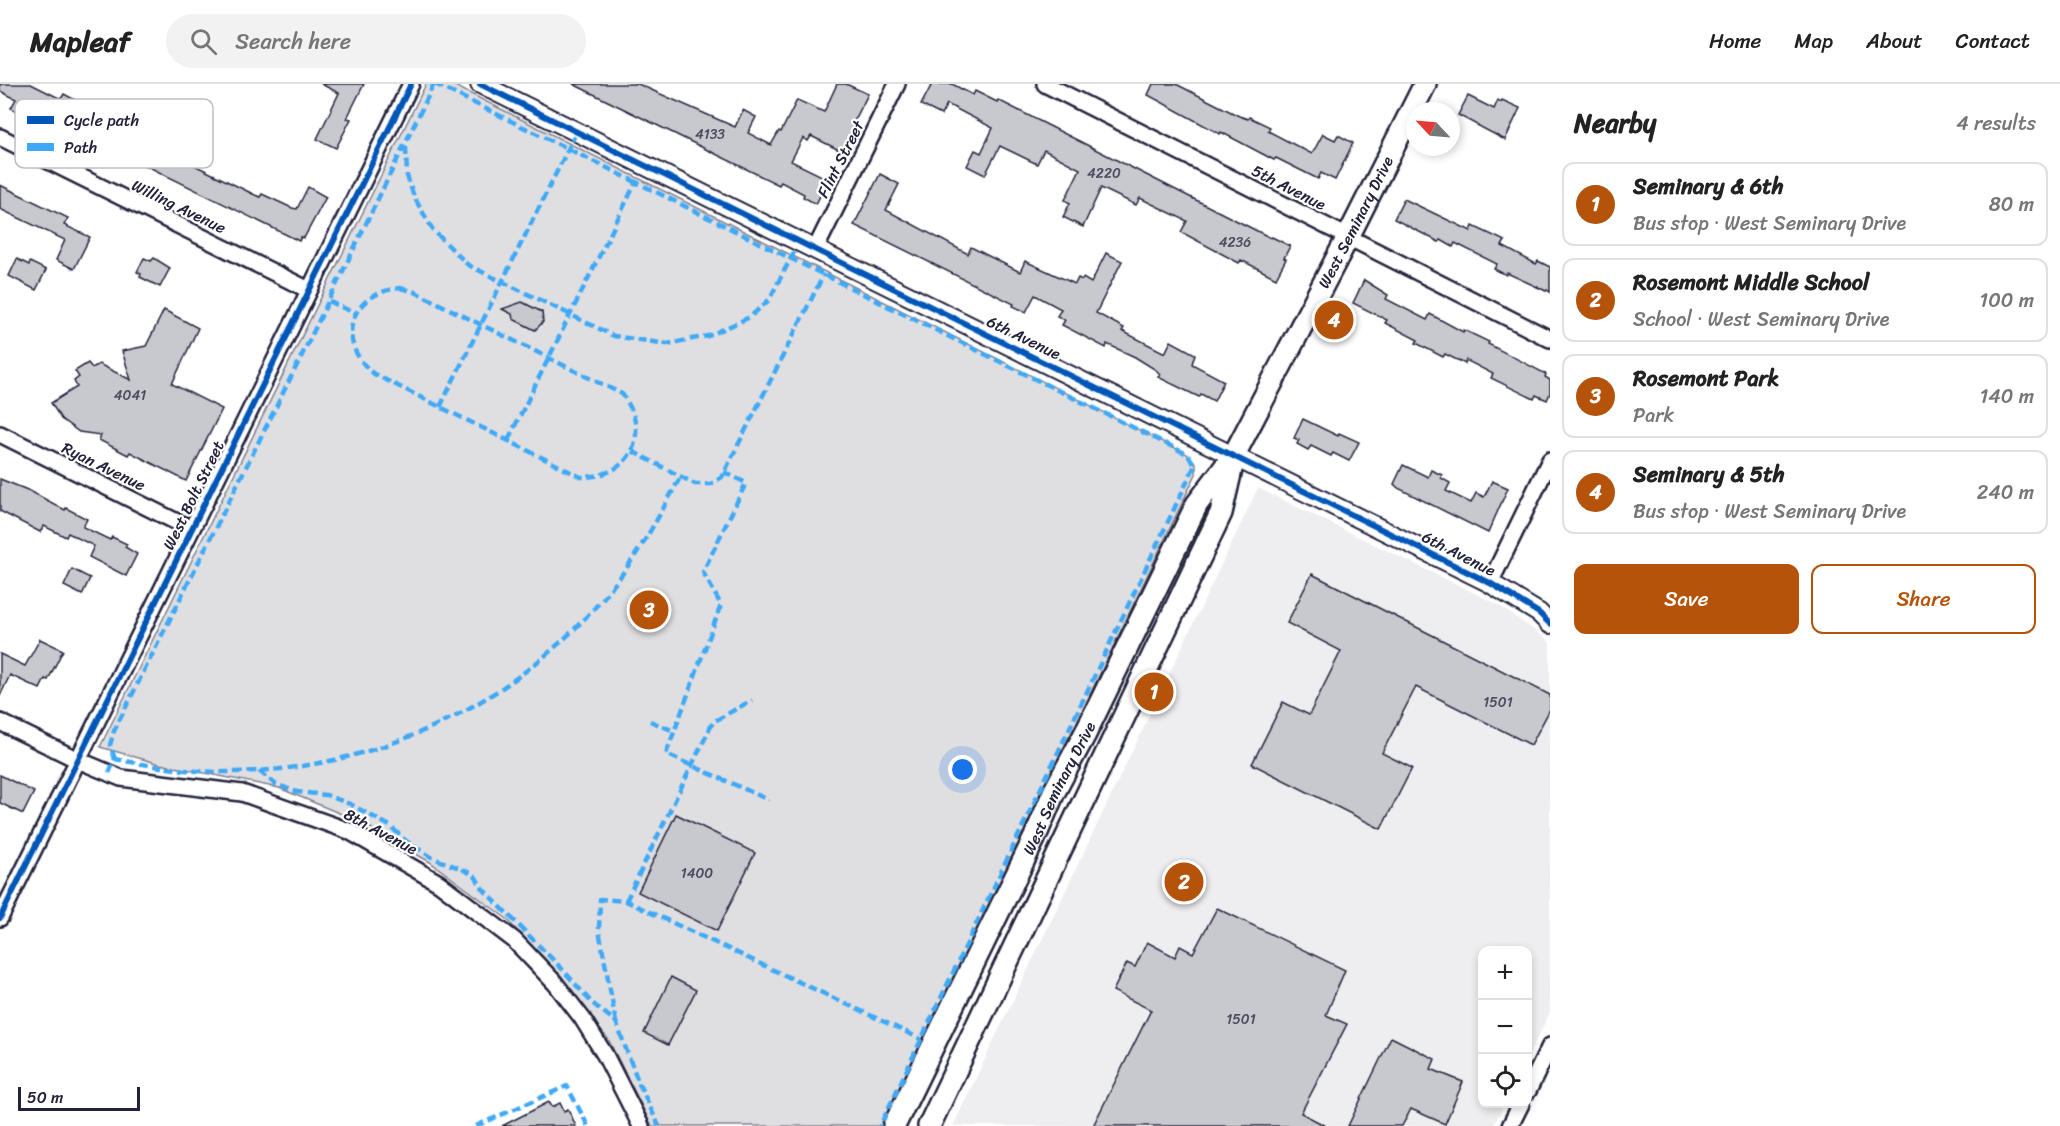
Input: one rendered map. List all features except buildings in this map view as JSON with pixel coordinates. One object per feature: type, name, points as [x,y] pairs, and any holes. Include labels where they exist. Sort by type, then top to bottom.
[{"type":"main road","name":"West Seminary Drive","points":[[894,1126],[1054,792],[1197,504],[1234,455],[1425,84]]},
{"type":"main road","name":"West Seminary Drive","points":[[929,1126],[1221,513],[1234,455]]},
{"type":"main road","points":[[1054,792],[1082,806]]},
{"type":"street","name":"West Bolt Street","points":[[0,918],[411,84]]},
{"type":"street","name":"6th Avenue","points":[[480,84],[1490,583],[1539,613],[1550,624]]},
{"type":"street","name":"Flint Street","points":[[815,249],[897,84]]},
{"type":"street","name":"5th Avenue","points":[[1045,84],[1550,339]]},
{"type":"street","name":"Willing Avenue","points":[[0,137],[15,144]]},
{"type":"street","name":"Willing Avenue","points":[[63,168],[309,290]]},
{"type":"street","name":"Ryan Avenue","points":[[0,434],[192,529]]},
{"type":"street","points":[[1490,583],[1550,460]]},
{"type":"street","name":"8th Avenue","points":[[0,722],[121,778],[242,793],[349,831],[439,883],[514,940],[555,982],[582,1018],[605,1055],[641,1126]]},
{"type":"street","points":[[1532,1081],[1550,1046]]},
{"type":"street","points":[[1510,1126],[1519,1108]]},
{"type":"shaded area","points":[[426,84],[451,84],[1187,454],[1196,464],[1196,474],[883,1126],[652,1126],[608,1039],[507,919],[430,862],[358,821],[279,788],[160,764],[100,747]]},
{"type":"shaded area","points":[[1258,488],[1495,603],[1546,638],[1550,643],[1550,1012],[1532,1049],[1532,946],[1478,946],[1478,1108],[1503,1108],[1493,1126],[953,1126]]},
{"type":"marked path","points":[[115,759],[110,745],[114,731],[304,351],[434,84]]},
{"type":"marked path","points":[[435,84],[636,182]]},
{"type":"marked path","points":[[440,407],[576,133]]},
{"type":"marked path","points":[[406,147],[407,176],[414,197],[433,230],[468,265],[614,336],[667,344],[708,336],[750,317],[769,300],[794,252]]},
{"type":"marked path","points":[[508,440],[636,182],[1187,454],[1195,465],[880,1126]]},
{"type":"marked path","points":[[632,451],[695,484],[711,484],[722,477],[824,274]]},
{"type":"marked path","points":[[400,288],[415,292],[622,394],[631,409],[636,438],[632,450],[624,461],[613,470],[599,475],[581,477],[374,374],[354,348],[351,334],[353,321],[359,309],[369,299],[383,292],[400,288]]},
{"type":"marked path","points":[[329,301],[356,314]]},
{"type":"marked path","points":[[724,472],[746,483],[703,572],[721,605],[666,754],[769,800]]},
{"type":"marked path","points":[[109,773],[115,759],[196,771],[278,769],[333,760],[385,745],[436,725],[485,699],[530,668],[571,632],[609,591],[629,564],[681,476]]},
{"type":"marked path","points":[[626,901],[713,722],[752,700]]},
{"type":"marked path","points":[[650,721],[674,731]]},
{"type":"marked path","points":[[259,771],[275,784],[297,792],[326,795],[350,804],[390,826],[406,841],[433,858],[475,876],[483,889],[564,971],[592,1003],[616,1022],[639,1084],[659,1126]]},
{"type":"marked path","points":[[616,1022],[599,930],[600,899],[626,901],[921,1039]]},
{"type":"marked path","points":[[476,1126],[567,1086],[588,1126]]},
{"type":"cycle path","points":[[0,918],[411,84]]},
{"type":"cycle path","points":[[480,84],[1490,583],[1539,613],[1550,624]]},
{"type":"place","name":"Seminary & 5th","points":[[1334,320]]},
{"type":"place","name":"Rosemont Park","points":[[649,610]]},
{"type":"place","name":"Seminary & 6th","points":[[1154,692]]},
{"type":"place","name":"Rosemont Middle School","points":[[1184,882]]}]
